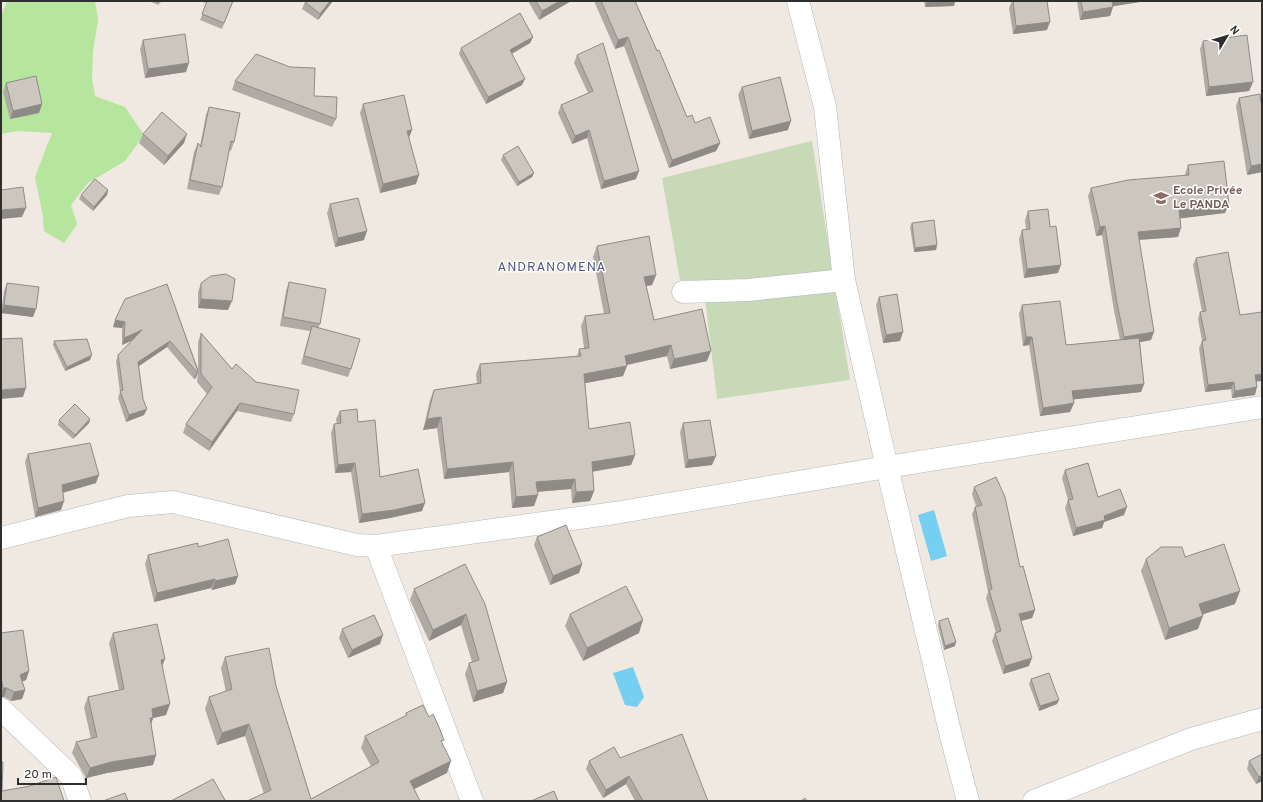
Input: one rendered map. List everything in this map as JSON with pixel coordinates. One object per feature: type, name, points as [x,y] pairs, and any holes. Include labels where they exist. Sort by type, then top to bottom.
[{"type":"street","points":[[798,1],[825,108],[844,280],[887,467],[968,801]]},
{"type":"street","points":[[683,292],[748,290],[844,280]]},
{"type":"street","points":[[1,538],[128,506],[173,502],[357,545],[376,546],[615,513],[887,467],[1262,407]]},
{"type":"street","points":[[376,546],[472,801]]},
{"type":"street","points":[[1,709],[71,776],[80,801]]},
{"type":"street","points":[[1034,801],[1191,739],[1262,719]]},
{"type":"green space","points":[[7,1],[95,1],[98,19],[93,52],[92,77],[95,96],[125,107],[144,135],[125,161],[88,183],[71,205],[77,224],[64,243],[44,231],[43,217],[35,177],[52,133],[17,131],[1,134],[1,16]]},
{"type":"green space","points":[[812,141],[850,380],[717,399],[703,281],[680,280],[662,178]]},
{"type":"water","points":[[934,510],[947,556],[931,561],[918,515]]},
{"type":"water","points":[[633,667],[644,697],[637,707],[625,705],[613,673]]},
{"type":"building","points":[[207,1],[233,1],[224,23],[202,14]]},
{"type":"building","points":[[330,1],[320,14],[305,2]]},
{"type":"building","points":[[536,1],[560,1],[542,11]]},
{"type":"building","points":[[601,1],[635,1],[657,51],[659,50],[687,117],[692,115],[695,123],[710,117],[720,143],[672,160],[628,37],[618,40]]},
{"type":"building","points":[[1013,1],[1047,1],[1050,22],[1016,26]]},
{"type":"building","points":[[1081,1],[1112,1],[1113,7],[1083,12]]},
{"type":"building","points":[[520,13],[533,37],[510,50],[525,79],[488,97],[461,48]]},
{"type":"building","points":[[185,34],[189,63],[148,69],[143,40]]},
{"type":"building","points":[[1247,35],[1253,82],[1209,87],[1203,41]]},
{"type":"building","points":[[603,43],[639,171],[604,181],[589,130],[575,136],[561,105],[593,91],[577,55]]},
{"type":"building","points":[[256,54],[290,67],[315,68],[314,96],[337,97],[336,119],[235,81]]},
{"type":"building","points":[[36,76],[42,104],[13,111],[6,83]]},
{"type":"building","points":[[780,77],[791,121],[752,131],[742,87]]},
{"type":"building","points":[[1260,94],[1262,103],[1262,164],[1251,166],[1239,98]]},
{"type":"building","points":[[404,95],[412,130],[407,131],[419,175],[383,184],[363,104]]},
{"type":"building","points":[[209,107],[240,113],[234,142],[231,141],[222,187],[190,180],[198,143],[201,147]]},
{"type":"building","points":[[162,112],[187,134],[168,156],[143,134]]},
{"type":"building","points":[[518,146],[534,173],[519,182],[503,155]]},
{"type":"building","points":[[1224,161],[1229,205],[1179,210],[1181,228],[1138,232],[1154,332],[1124,337],[1105,226],[1100,227],[1091,188],[1128,180],[1189,175],[1188,165]]},
{"type":"building","points":[[95,179],[108,190],[94,207],[81,195]]},
{"type":"building","points":[[23,187],[26,208],[1,210],[1,190]]},
{"type":"building","points":[[358,198],[367,231],[338,238],[330,204]]},
{"type":"building","points":[[1048,209],[1050,227],[1056,226],[1061,265],[1027,269],[1022,230],[1030,229],[1028,211]]},
{"type":"building","points":[[934,220],[937,245],[915,248],[912,223]]},
{"type":"building","points":[[649,236],[656,275],[644,277],[654,320],[702,309],[711,351],[674,359],[671,345],[625,356],[627,366],[584,374],[589,429],[630,422],[635,455],[592,462],[594,491],[576,492],[575,479],[536,482],[538,495],[516,497],[513,462],[447,469],[441,417],[427,419],[434,390],[481,383],[480,364],[581,356],[579,349],[589,348],[585,316],[610,313],[597,246]]},
{"type":"building","points":[[1228,252],[1240,315],[1262,312],[1262,374],[1255,375],[1257,387],[1235,391],[1234,382],[1208,385],[1202,341],[1206,340],[1200,312],[1206,311],[1196,258]]},
{"type":"building","points":[[226,274],[235,279],[232,301],[201,299],[201,283],[211,276]]},
{"type":"building","points":[[289,282],[326,289],[320,324],[283,317]]},
{"type":"building","points":[[7,283],[39,287],[36,309],[4,305]]},
{"type":"building","points":[[167,284],[198,371],[197,372],[170,341],[138,362],[143,399],[147,409],[129,415],[120,391],[123,390],[118,355],[142,330],[124,338],[125,322],[115,320],[125,299]]},
{"type":"building","points":[[897,294],[903,332],[886,335],[879,297]]},
{"type":"building","points":[[1060,301],[1066,345],[1139,338],[1144,384],[1072,391],[1074,403],[1043,408],[1032,337],[1026,337],[1022,305]]},
{"type":"building","points":[[312,326],[360,339],[351,369],[304,356]]},
{"type":"building","points":[[201,333],[232,369],[236,364],[256,382],[299,390],[294,414],[240,403],[212,442],[186,424],[212,387],[201,374]]},
{"type":"building","points":[[22,338],[26,388],[1,390],[1,339]]},
{"type":"building","points":[[87,339],[92,355],[67,367],[54,341]]},
{"type":"building","points":[[75,404],[90,419],[75,435],[59,420]]},
{"type":"building","points":[[357,409],[358,422],[375,420],[380,477],[418,469],[425,503],[394,510],[362,514],[355,463],[338,465],[334,424],[341,423],[340,411]]},
{"type":"building","points":[[710,420],[716,456],[688,460],[683,423]]},
{"type":"building","points":[[90,443],[99,475],[62,485],[64,501],[38,508],[28,454]]},
{"type":"building","points":[[1088,463],[1098,497],[1120,489],[1127,507],[1104,516],[1105,520],[1076,528],[1068,500],[1073,499],[1065,470]]},
{"type":"building","points":[[996,477],[1005,497],[1020,567],[1023,566],[1035,610],[1019,614],[1032,658],[1005,666],[995,633],[1001,631],[989,590],[992,589],[975,507],[982,505],[974,487]]},
{"type":"building","points":[[566,525],[582,564],[553,576],[537,537]]},
{"type":"building","points":[[228,539],[238,576],[215,581],[215,579],[157,593],[148,555],[198,543],[198,547]]},
{"type":"building","points":[[1224,544],[1240,591],[1199,604],[1203,616],[1169,628],[1146,559],[1161,547],[1182,547],[1185,557]]},
{"type":"building","points":[[465,564],[485,604],[507,682],[477,691],[469,663],[479,660],[466,614],[433,630],[414,589]]},
{"type":"building","points":[[626,586],[643,620],[587,648],[570,614]]},
{"type":"building","points":[[374,615],[383,635],[352,650],[342,629]]},
{"type":"building","points":[[948,618],[956,642],[945,646],[939,621]]},
{"type":"building","points":[[157,624],[165,659],[161,660],[170,704],[152,709],[153,718],[150,718],[156,755],[111,762],[90,768],[76,742],[97,737],[88,697],[124,689],[113,633]]},
{"type":"building","points":[[23,630],[29,671],[20,675],[25,690],[14,692],[7,688],[3,688],[1,677],[1,633]]},
{"type":"building","points":[[269,648],[276,686],[311,799],[379,762],[365,736],[407,715],[406,713],[423,705],[429,717],[433,714],[444,740],[441,741],[451,761],[410,781],[420,801],[247,801],[271,790],[249,724],[222,733],[209,697],[232,689],[225,657]]},
{"type":"building","points":[[1049,673],[1059,700],[1040,706],[1031,679]]},
{"type":"building","points":[[682,734],[708,801],[643,801],[629,776],[606,790],[589,761],[614,747],[620,758]]},
{"type":"building","points":[[1262,754],[1262,775],[1259,777],[1249,761]]},
{"type":"building","points":[[1,762],[3,762],[2,791],[30,786],[56,777],[64,801],[1,801]]},
{"type":"building","points":[[213,779],[225,800],[171,801]]},
{"type":"building","points":[[554,791],[558,801],[531,801]]},
{"type":"building","points":[[125,793],[128,801],[103,801]]},
{"type":"place","name":"Ecole Privée Le PANDA","points":[[1161,198]]},
{"type":"district","name":"ANDRANOMENA","points":[[552,268]]}]
